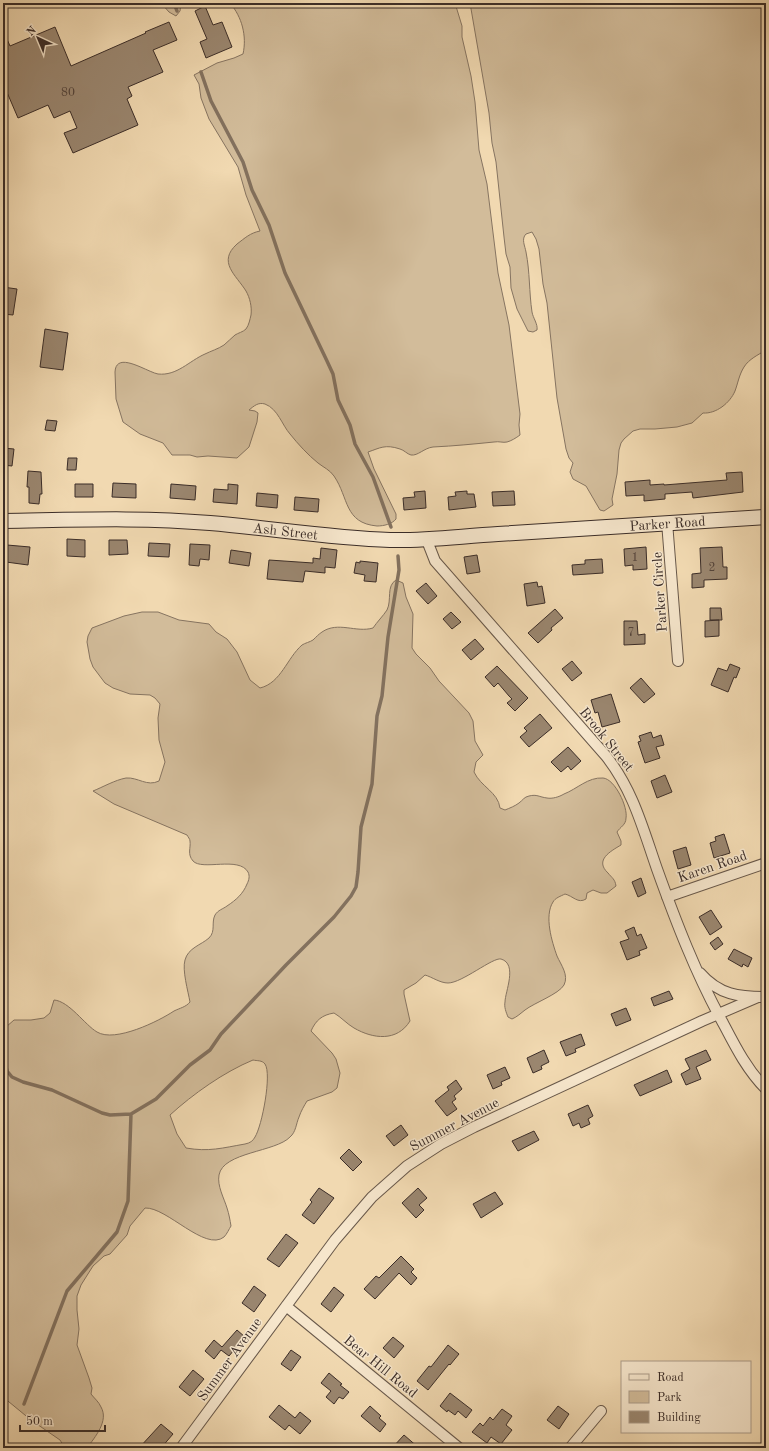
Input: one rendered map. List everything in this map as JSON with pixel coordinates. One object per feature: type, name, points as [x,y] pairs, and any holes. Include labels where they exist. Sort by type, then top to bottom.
[{"type":"street","name":"Parker Road","points":[[569,530],[667,522],[766,517]]},
{"type":"street","name":"Ash Street","points":[[3,521],[114,519],[165,520],[391,540],[569,530]]},
{"type":"street","name":"Parker Circle","points":[[667,522],[678,661]]},
{"type":"street","name":"Brook Street","points":[[426,538],[435,561],[606,756],[622,777],[638,812],[667,897],[693,964],[746,1065],[766,1089]]},
{"type":"street","name":"Karen Road","points":[[667,897],[766,863]]},
{"type":"street","points":[[693,964],[706,980],[722,991],[735,995],[762,997]]},
{"type":"street","name":"Summer Avenue","points":[[181,1448],[335,1240],[372,1197],[407,1166],[441,1144],[474,1127],[718,1014],[762,997]]},
{"type":"street","name":"Bear Hill Road","points":[[286,1306],[459,1448]]},
{"type":"street","points":[[570,1448],[601,1411]]},
{"type":"green space","points":[[161,3],[181,3],[180,11],[176,16],[169,12]]},
{"type":"green space","points":[[230,3],[455,3],[462,26],[462,37],[475,102],[479,150],[487,184],[498,273],[509,325],[520,414],[520,435],[507,442],[433,447],[414,455],[390,447],[383,447],[368,452],[374,469],[396,514],[396,519],[382,526],[366,524],[358,520],[353,515],[339,484],[332,474],[314,460],[296,442],[277,413],[265,404],[258,404],[249,410],[258,413],[257,422],[249,447],[237,458],[208,456],[197,457],[190,455],[172,455],[163,443],[140,434],[123,422],[116,399],[115,372],[117,366],[121,363],[126,362],[133,364],[158,374],[171,373],[224,345],[248,326],[251,315],[250,300],[246,291],[233,274],[228,263],[231,251],[237,244],[250,234],[260,231],[246,195],[238,167],[209,119],[201,98],[199,84],[194,75],[217,63],[243,54],[244,34],[238,14]]},
{"type":"green space","points":[[470,3],[766,3],[766,350],[746,364],[730,400],[718,410],[703,413],[692,423],[677,427],[640,429],[633,431],[624,439],[619,450],[617,474],[612,499],[613,505],[604,511],[600,510],[586,486],[573,479],[570,472],[573,463],[569,458],[566,449],[557,398],[547,303],[539,249],[532,232],[526,234],[524,240],[532,312],[537,330],[533,332],[528,331],[517,309],[511,288],[510,267],[506,254],[489,113]]},
{"type":"green space","points":[[396,580],[403,583],[406,597],[413,614],[412,648],[430,668],[439,681],[469,713],[473,721],[475,741],[483,755],[476,762],[474,772],[499,802],[500,808],[505,810],[532,795],[544,798],[558,797],[592,779],[603,778],[612,783],[616,788],[625,807],[626,820],[617,832],[621,845],[606,856],[603,860],[603,864],[604,868],[614,880],[616,886],[607,893],[601,893],[593,890],[587,893],[586,899],[580,901],[565,894],[558,897],[554,901],[550,908],[549,922],[555,950],[566,978],[564,985],[557,992],[529,1007],[512,1019],[508,1017],[505,1006],[510,972],[509,966],[501,959],[497,959],[454,982],[442,982],[425,975],[416,983],[404,990],[410,1021],[405,1028],[392,1035],[377,1036],[361,1032],[334,1013],[326,1015],[317,1021],[311,1031],[336,1059],[340,1073],[337,1088],[332,1092],[307,1101],[294,1133],[283,1142],[230,1161],[223,1167],[219,1175],[219,1183],[228,1210],[231,1226],[224,1237],[216,1240],[207,1239],[196,1234],[164,1214],[145,1208],[130,1226],[127,1235],[110,1254],[104,1256],[93,1266],[81,1285],[77,1296],[79,1329],[77,1345],[92,1388],[91,1394],[100,1405],[103,1412],[103,1418],[100,1429],[87,1448],[65,1448],[60,1440],[31,1420],[3,1397],[3,1027],[6,1027],[14,1020],[44,1018],[50,1013],[54,1000],[65,1004],[92,1029],[105,1035],[115,1035],[137,1029],[185,1006],[190,1002],[184,969],[185,960],[189,952],[209,938],[213,930],[215,915],[239,896],[245,888],[249,876],[248,872],[243,867],[237,865],[198,864],[193,861],[190,856],[190,840],[187,835],[114,804],[93,791],[126,778],[155,783],[159,781],[165,762],[159,740],[158,718],[160,704],[150,695],[130,694],[113,688],[105,683],[93,667],[90,659],[87,642],[88,636],[92,628],[124,616],[142,612],[158,612],[179,620],[209,624],[216,632],[227,639],[237,652],[250,680],[260,688],[267,685],[279,676],[297,650],[302,645],[313,640],[322,632],[334,627],[360,629],[373,628],[387,610],[390,589]],"holes":[[[253,1060],[264,1063],[267,1070],[267,1089],[263,1112],[258,1131],[253,1140],[247,1144],[216,1149],[202,1150],[186,1148],[177,1134],[170,1115],[209,1084]]]},
{"type":"building","points":[[205,6],[213,25],[222,22],[232,47],[206,58],[200,42],[207,39],[195,11]]},
{"type":"building","points":[[169,22],[177,40],[153,50],[163,72],[128,87],[132,96],[127,99],[138,125],[73,153],[64,133],[77,128],[70,111],[54,118],[48,105],[18,118],[3,83],[3,30],[10,46],[55,27],[71,66]]},
{"type":"building","points":[[3,287],[17,289],[13,315],[3,314]]},
{"type":"building","points":[[45,329],[68,333],[63,370],[40,367]]},
{"type":"building","points":[[47,420],[57,421],[55,431],[45,430]]},
{"type":"building","points":[[3,448],[14,449],[12,466],[3,465]]},
{"type":"building","points":[[68,458],[77,458],[76,470],[67,470]]},
{"type":"building","points":[[28,471],[41,472],[42,494],[40,494],[39,504],[29,503],[29,487],[27,487]]},
{"type":"building","points":[[742,472],[743,492],[693,498],[692,492],[665,494],[665,499],[644,501],[644,495],[626,496],[625,482],[650,480],[650,485],[664,485],[727,480],[726,473]]},
{"type":"building","points":[[113,483],[136,484],[136,498],[112,497]]},
{"type":"building","points":[[75,484],[93,484],[93,497],[75,497]]},
{"type":"building","points":[[171,484],[196,486],[195,500],[170,498]]},
{"type":"building","points":[[228,484],[238,485],[237,504],[213,502],[214,489],[228,490]]},
{"type":"building","points":[[425,491],[426,508],[404,510],[403,498],[415,497],[414,492]]},
{"type":"building","points":[[467,491],[467,494],[474,494],[476,507],[449,510],[448,497],[456,496],[455,492]]},
{"type":"building","points":[[514,491],[515,505],[493,506],[492,492]]},
{"type":"building","points":[[257,493],[278,495],[277,508],[256,506]]},
{"type":"building","points":[[295,497],[319,499],[318,512],[294,510]]},
{"type":"building","points":[[67,539],[85,540],[85,557],[67,556]]},
{"type":"building","points":[[109,540],[127,540],[128,554],[109,555]]},
{"type":"building","points":[[149,543],[170,544],[169,557],[148,556]]},
{"type":"building","points":[[190,544],[210,545],[209,560],[200,559],[199,566],[189,565]]},
{"type":"building","points":[[7,545],[30,547],[28,565],[6,562]]},
{"type":"building","points":[[646,547],[647,569],[633,570],[633,565],[625,566],[624,549]]},
{"type":"building","points":[[722,547],[723,567],[727,567],[727,579],[704,580],[704,587],[692,588],[692,574],[701,573],[700,548]]},
{"type":"building","points":[[321,548],[337,550],[335,568],[325,567],[325,573],[305,571],[303,582],[267,579],[269,560],[313,563],[313,558],[320,559]]},
{"type":"building","points":[[231,550],[251,553],[249,566],[229,563]]},
{"type":"building","points":[[477,555],[480,572],[467,574],[464,557]]},
{"type":"building","points":[[602,559],[603,573],[573,575],[572,565],[585,564],[585,560]]},
{"type":"building","points":[[360,561],[378,563],[376,582],[364,581],[365,575],[354,573],[356,562],[360,563]]},
{"type":"building","points":[[537,582],[538,587],[542,586],[545,603],[527,606],[524,584]]},
{"type":"building","points":[[426,583],[437,596],[428,604],[416,591]]},
{"type":"building","points":[[710,608],[721,608],[722,620],[710,620]]},
{"type":"building","points":[[555,609],[563,618],[551,628],[552,630],[538,643],[528,633]]},
{"type":"building","points":[[451,612],[461,622],[452,629],[443,619]]},
{"type":"building","points":[[719,620],[719,636],[705,637],[705,621]]},
{"type":"building","points":[[624,621],[637,621],[638,635],[645,634],[645,644],[624,645]]},
{"type":"building","points":[[475,639],[484,649],[471,660],[462,650]]},
{"type":"building","points":[[572,661],[582,673],[572,681],[562,669]]},
{"type":"building","points":[[730,664],[740,668],[736,678],[734,677],[728,692],[711,685],[718,668],[727,671]]},
{"type":"building","points":[[497,666],[528,698],[515,711],[507,703],[512,699],[498,683],[494,687],[485,677]]},
{"type":"building","points":[[641,678],[655,694],[644,703],[630,688]]},
{"type":"building","points":[[611,694],[620,722],[602,727],[598,712],[595,713],[591,700]]},
{"type":"building","points":[[540,714],[552,728],[529,747],[520,737],[527,731],[524,728]]},
{"type":"building","points":[[651,732],[653,738],[661,735],[664,745],[656,747],[660,758],[645,763],[638,742],[641,741],[639,736]]},
{"type":"building","points":[[568,747],[581,761],[571,770],[568,766],[561,772],[551,762]]},
{"type":"building","points":[[665,775],[672,792],[657,798],[651,781]]},
{"type":"building","points":[[724,834],[730,853],[714,858],[710,843],[716,841],[715,837]]},
{"type":"building","points":[[686,847],[691,865],[678,869],[673,851]]},
{"type":"building","points":[[641,878],[646,893],[638,897],[632,882]]},
{"type":"building","points":[[711,910],[722,927],[710,935],[699,917]]},
{"type":"building","points":[[634,927],[637,936],[641,934],[647,948],[639,951],[640,955],[627,960],[620,942],[629,939],[625,931]]},
{"type":"building","points":[[718,937],[723,944],[715,950],[710,943]]},
{"type":"building","points":[[734,949],[752,958],[748,967],[743,964],[742,967],[728,959]]},
{"type":"building","points":[[669,991],[673,999],[654,1006],[651,998]]},
{"type":"building","points":[[626,1008],[631,1020],[616,1026],[611,1014]]},
{"type":"building","points":[[581,1034],[585,1045],[575,1049],[576,1052],[566,1056],[560,1042]]},
{"type":"building","points":[[544,1050],[549,1062],[541,1066],[542,1069],[533,1073],[527,1058]]},
{"type":"building","points":[[706,1050],[711,1060],[696,1067],[701,1079],[686,1085],[681,1074],[690,1069],[685,1059]]},
{"type":"building","points":[[505,1067],[510,1078],[501,1082],[502,1085],[493,1089],[487,1075]]},
{"type":"building","points":[[667,1070],[672,1082],[640,1096],[634,1085]]},
{"type":"building","points":[[456,1080],[462,1089],[454,1096],[456,1099],[452,1102],[457,1109],[447,1116],[435,1101],[449,1090],[447,1087]]},
{"type":"building","points":[[588,1105],[593,1116],[588,1119],[590,1124],[581,1128],[579,1123],[573,1126],[568,1114]]},
{"type":"building","points":[[401,1125],[408,1135],[394,1146],[386,1136]]},
{"type":"building","points":[[534,1131],[539,1140],[518,1151],[512,1141]]},
{"type":"building","points":[[349,1149],[362,1162],[353,1171],[340,1158]]},
{"type":"building","points":[[319,1188],[334,1198],[314,1224],[302,1215],[312,1202],[310,1200]]},
{"type":"building","points":[[418,1188],[427,1198],[419,1205],[424,1210],[416,1218],[402,1203]]},
{"type":"building","points":[[495,1192],[503,1204],[481,1218],[473,1204]]},
{"type":"building","points":[[286,1234],[298,1243],[279,1267],[267,1259]]},
{"type":"building","points":[[401,1256],[414,1269],[411,1272],[417,1278],[411,1285],[399,1273],[375,1299],[364,1289],[376,1276],[379,1278]]},
{"type":"building","points":[[254,1286],[266,1295],[254,1312],[242,1303]]},
{"type":"building","points":[[334,1287],[344,1295],[331,1312],[321,1304]]},
{"type":"building","points":[[237,1330],[245,1337],[229,1356],[221,1350],[214,1359],[205,1351],[214,1340],[222,1347]]},
{"type":"building","points":[[393,1337],[404,1346],[394,1358],[383,1348]]},
{"type":"building","points":[[448,1345],[459,1354],[428,1390],[417,1381],[429,1366],[431,1367]]},
{"type":"building","points":[[291,1350],[301,1357],[291,1371],[281,1364]]},
{"type":"building","points":[[193,1370],[204,1379],[190,1396],[179,1387]]},
{"type":"building","points":[[329,1373],[349,1392],[343,1399],[339,1397],[334,1404],[326,1397],[331,1391],[321,1383]]},
{"type":"building","points":[[450,1393],[472,1410],[466,1418],[458,1411],[455,1415],[448,1410],[447,1412],[440,1406]]},
{"type":"building","points":[[279,1405],[295,1418],[300,1412],[311,1421],[300,1434],[289,1425],[285,1430],[269,1417]]},
{"type":"building","points":[[370,1406],[381,1416],[379,1418],[386,1424],[380,1432],[361,1416]]},
{"type":"building","points":[[558,1406],[569,1414],[559,1429],[547,1420]]},
{"type":"building","points":[[502,1409],[512,1416],[506,1425],[512,1430],[501,1444],[491,1437],[487,1443],[472,1432],[480,1423],[483,1426],[490,1417],[493,1420]]},
{"type":"building","points":[[161,1424],[173,1434],[161,1448],[139,1448]]},
{"type":"building","points":[[404,1435],[419,1448],[392,1448]]},
{"type":"waterway","points":[[174,3],[177,11]]},
{"type":"waterway","points":[[201,72],[211,101],[243,162],[252,190],[269,225],[285,273],[333,374],[338,400],[350,425],[355,444],[373,477],[391,527]]},
{"type":"waterway","points":[[5,1063],[7,1071],[12,1077],[23,1082],[52,1090],[102,1113],[110,1115],[131,1114],[156,1099],[190,1065],[210,1050],[221,1034],[334,917],[351,896],[356,887],[361,827],[372,784],[377,716],[382,696],[388,637],[399,570],[398,556]]},
{"type":"waterway","points":[[24,1404],[67,1291],[117,1232],[128,1201],[131,1114]]}]
